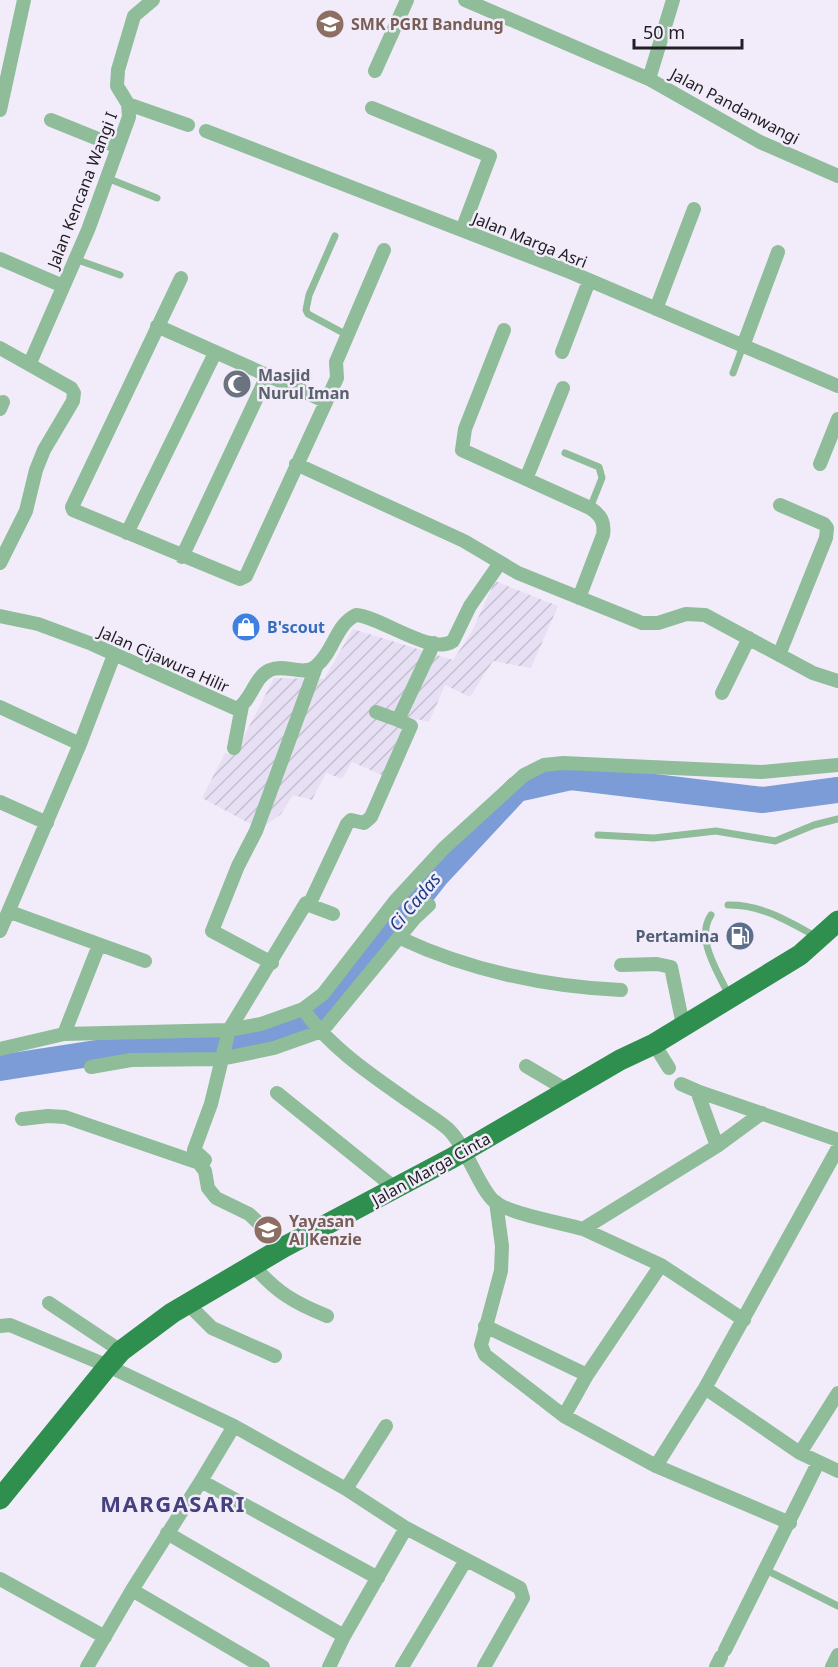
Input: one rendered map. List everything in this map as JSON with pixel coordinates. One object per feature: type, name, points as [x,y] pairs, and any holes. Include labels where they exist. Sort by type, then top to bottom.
[{"type":"main road","name":"Jalan Marga Cinta","points":[[0,1499],[115,1358],[151,1327],[284,1248],[396,1190],[570,1092],[620,1060],[654,1044],[800,955],[838,922]]},
{"type":"street","points":[[0,110],[24,0]]},
{"type":"street","name":"Jalan Kencana Wangi I","points":[[30,363],[75,259],[129,117],[128,104],[117,86],[118,70],[134,16],[153,0]]},
{"type":"street","points":[[375,71],[408,0]]},
{"type":"street","name":"Jalan Pandanwangi","points":[[465,0],[649,79],[760,142],[838,176]]},
{"type":"street","points":[[649,79],[673,0]]},
{"type":"street","points":[[128,104],[189,125]]},
{"type":"street","points":[[372,108],[490,156],[462,230]]},
{"type":"street","points":[[51,120],[118,147]]},
{"type":"street","name":"Jalan Marga Asri","points":[[206,131],[462,230],[743,346],[837,382]]},
{"type":"street","points":[[656,309],[694,209]]},
{"type":"street","points":[[181,278],[72,507],[126,533],[235,579],[246,576],[337,378],[336,363],[384,250]]},
{"type":"street","points":[[743,346],[778,252]]},
{"type":"street","points":[[0,259],[63,286]]},
{"type":"street","points":[[562,352],[589,281]]},
{"type":"street","points":[[157,326],[325,401]]},
{"type":"street","points":[[504,330],[465,429],[462,450],[590,508],[605,524],[579,598]]},
{"type":"street","points":[[0,348],[30,363],[71,388],[74,393],[73,401],[44,450],[36,470],[26,512],[0,563]]},
{"type":"street","points":[[126,533],[215,353]]},
{"type":"street","points":[[182,557],[267,376]]},
{"type":"street","points":[[526,479],[563,388]]},
{"type":"street","points":[[820,464],[838,419]]},
{"type":"street","points":[[296,464],[464,541],[500,563],[579,598],[642,623],[658,623],[686,614],[705,615],[813,673],[838,681]]},
{"type":"street","points":[[779,655],[828,528],[780,505]]},
{"type":"street","points":[[272,963],[212,931],[238,866],[256,831],[316,666],[324,659],[341,627],[356,615],[441,646],[453,641],[470,606],[500,563]]},
{"type":"street","name":"Jalan Cijawura Hilir","points":[[0,616],[38,624],[232,708],[242,706],[268,670],[277,668],[302,670],[316,666]]},
{"type":"street","points":[[722,693],[749,638]]},
{"type":"street","points":[[398,720],[434,644]]},
{"type":"street","points":[[1,927],[10,912],[80,744],[114,655]]},
{"type":"street","points":[[234,748],[242,706]]},
{"type":"street","points":[[0,707],[80,744]]},
{"type":"street","points":[[309,905],[347,824],[351,820],[364,823],[371,817],[411,726],[376,712]]},
{"type":"street","points":[[0,1049],[64,1034],[228,1034],[305,1012],[323,994],[443,849],[524,776],[544,765],[563,763],[761,772],[838,765]]},
{"type":"street","points":[[0,802],[46,823]]},
{"type":"street","points":[[206,1160],[194,1150],[211,1104],[228,1034],[306,903],[333,914]]},
{"type":"street","points":[[397,903],[413,918]]},
{"type":"street","points":[[92,1067],[132,1060],[221,1058],[274,1048],[320,1029],[400,938],[413,918],[429,905]]},
{"type":"street","points":[[10,912],[145,961]]},
{"type":"street","points":[[400,938],[443,957],[480,969],[574,986],[621,990]]},
{"type":"street","points":[[64,1034],[99,945]]},
{"type":"street","points":[[621,965],[657,964],[671,967],[683,1025]]},
{"type":"street","points":[[305,1012],[320,1029],[375,1077],[448,1129],[458,1155],[481,1180],[496,1202],[502,1246],[501,1271],[484,1326],[481,1345],[484,1355],[564,1416],[656,1466],[790,1523]]},
{"type":"street","points":[[654,1044],[669,1068]]},
{"type":"street","points":[[526,1066],[570,1092]]},
{"type":"street","points":[[681,1084],[838,1140]]},
{"type":"street","points":[[697,1091],[717,1146]]},
{"type":"street","points":[[277,1093],[396,1190]]},
{"type":"street","points":[[583,1229],[717,1146],[762,1113]]},
{"type":"street","points":[[22,1119],[65,1117],[199,1163],[205,1171],[208,1188],[216,1198],[249,1214],[284,1248]]},
{"type":"street","points":[[656,1466],[744,1320],[838,1148]]},
{"type":"street","points":[[496,1202],[583,1229],[661,1265],[744,1320]]},
{"type":"street","points":[[254,1265],[270,1285],[292,1302],[327,1316]]},
{"type":"street","points":[[564,1416],[587,1375],[661,1265]]},
{"type":"street","points":[[49,1303],[115,1358],[346,1490],[406,1528],[523,1592],[523,1598],[484,1667]]},
{"type":"street","points":[[188,1304],[212,1328],[275,1356]]},
{"type":"street","points":[[0,1326],[10,1325],[115,1358]]},
{"type":"street","points":[[484,1326],[587,1375]]},
{"type":"street","points":[[705,1388],[800,1453],[838,1471]]},
{"type":"street","points":[[800,1453],[838,1393]]},
{"type":"street","points":[[87,1667],[234,1426]]},
{"type":"street","points":[[346,1490],[386,1426]]},
{"type":"street","points":[[720,1658],[790,1523],[818,1463]]},
{"type":"street","points":[[201,1480],[378,1578]]},
{"type":"street","points":[[329,1667],[344,1636],[406,1528]]},
{"type":"street","points":[[167,1533],[344,1636]]},
{"type":"street","points":[[402,1667],[466,1560]]},
{"type":"street","points":[[0,1580],[105,1637]]},
{"type":"street","points":[[132,1590],[263,1667]]},
{"type":"street","points":[[832,1667],[838,1655]]},
{"type":"lane","points":[[107,178],[157,198]]},
{"type":"lane","points":[[334,236],[309,295],[306,310],[308,314],[347,335]]},
{"type":"lane","points":[[75,259],[120,275]]},
{"type":"lane","points":[[733,373],[743,346]]},
{"type":"lane","points":[[565,453],[599,467],[602,478],[590,508]]},
{"type":"lane","points":[[598,835],[654,838],[716,831],[775,841],[814,825],[838,819]]},
{"type":"lane","points":[[728,904],[744,904],[770,913],[820,938]]},
{"type":"lane","points":[[711,915],[705,924],[706,944],[729,997]]},
{"type":"lane","points":[[766,1570],[838,1606]]},
{"type":"shaded area","points":[[495,581],[558,606],[531,668],[493,661],[470,697],[445,685],[429,722],[417,719],[393,766],[384,776],[352,762],[342,779],[326,773],[312,800],[293,795],[281,814],[260,829],[202,798],[225,753],[235,754],[274,678],[324,679],[353,629],[453,660],[471,633]]},
{"type":"waterway","name":"Ci Cadas","points":[[0,1068],[109,1051],[217,1043],[311,1028],[362,970],[436,876],[517,789],[571,777],[762,800],[838,790]]},
{"type":"place","name":"SMK PGRI Bandung","points":[[330,24]]},
{"type":"place","name":"Masjid Nurul Iman","points":[[237,384]]},
{"type":"place","name":"B'scout","points":[[246,627]]},
{"type":"place","name":"Pertamina","points":[[740,936]]},
{"type":"place","name":"Yayasan Al Kenzie","points":[[268,1230]]},
{"type":"district","name":"MARGASARI","points":[[173,1504]]}]
